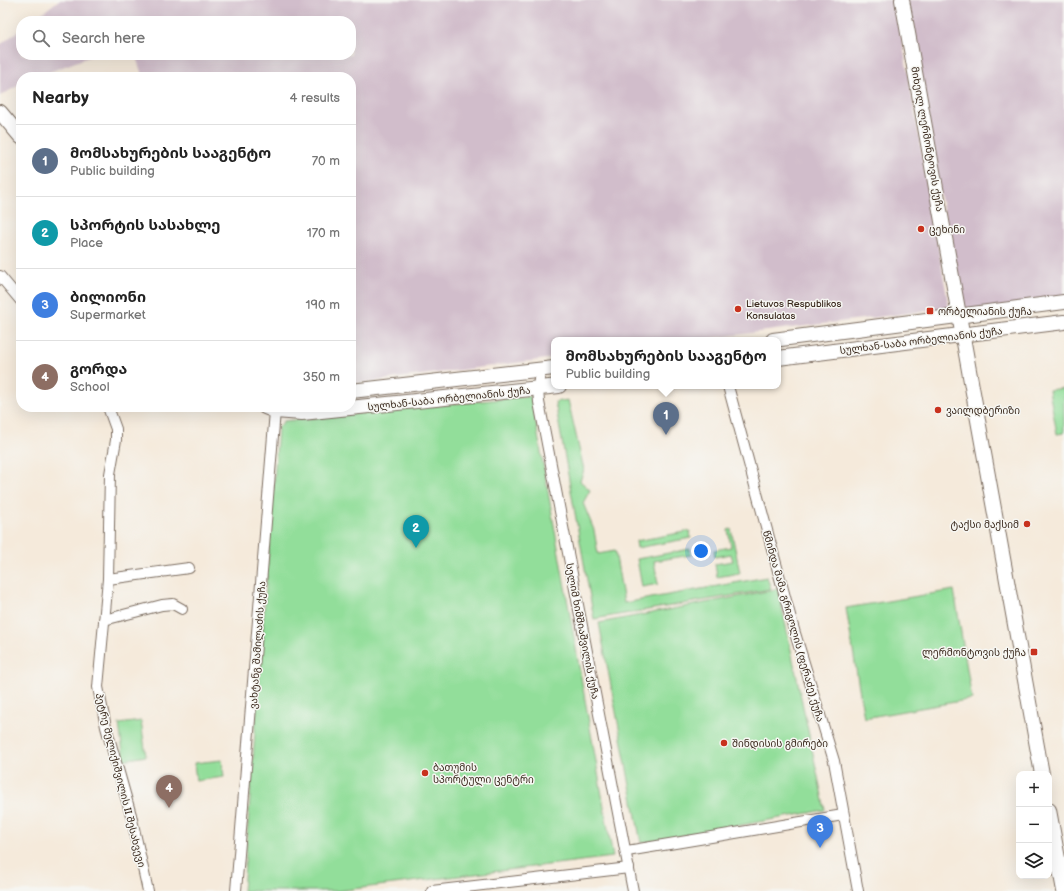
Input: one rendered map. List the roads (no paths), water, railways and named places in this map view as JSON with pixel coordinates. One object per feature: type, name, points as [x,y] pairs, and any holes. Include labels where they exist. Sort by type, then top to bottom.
[{"type":"street","name":"მიხეილ ლერმონტოვის ქუჩა","points":[[902,0],[1041,771]]},
{"type":"street","points":[[1,115],[16,132]]},
{"type":"street","points":[[0,276],[16,295]]},
{"type":"street","name":"სულხან-საბა ორბელიანის ქუჩა","points":[[781,339],[1064,302]]},
{"type":"street","name":"სულხან-საბა ორბელიანის ქუჩა","points":[[781,358],[1064,322]]},
{"type":"street","name":"სულხან-საბა ორბელიანის ქუჩა","points":[[356,390],[551,368]]},
{"type":"street","name":"სელიმ ხიმშიაშვილის ქუჩა","points":[[540,370],[538,389],[580,618],[627,851],[633,891]]},
{"type":"street","name":"სულხან-საბა ორბელიანის ქუჩა","points":[[356,408],[551,387]]},
{"type":"street","name":"წმინდა მამა გრიგოლის (ფერაძე) ქუჩა","points":[[729,389],[794,630],[834,761],[858,891]]},
{"type":"street","name":"პეტრე მელიქიშვილის II შესახვევი","points":[[110,412],[116,429],[116,440],[110,474],[108,579],[98,687],[106,727],[131,816],[148,891]]},
{"type":"street","name":"ვახტანგ შამილაძის ქუჩა","points":[[236,891],[274,412]]},
{"type":"street","name":"სულხან-საბა ორბელიანის ქუჩა","points":[[293,412],[302,414],[321,412]]},
{"type":"street","points":[[108,579],[189,568]]},
{"type":"street","points":[[104,620],[162,605],[172,604],[182,609]]},
{"type":"street","points":[[627,851],[843,815]]},
{"type":"street","points":[[1052,826],[1064,891]]},
{"type":"street","points":[[432,891],[510,886],[629,868]]},
{"type":"place","name":"ცეხინი","points":[[921,229]]},
{"type":"place","name":"Lietuvos Respublikos Konsulatas","points":[[738,309]]},
{"type":"place","name":"ორბელიანის ქუჩა","points":[[930,311]]},
{"type":"place","name":"ვაილდბერიზი","points":[[938,410]]},
{"type":"place","name":"მომსახურების სააგენტო","points":[[666,435]]},
{"type":"place","name":"ტაქსი მაქსიმ","points":[[1027,524]]},
{"type":"place","name":"სპორტის სასახლე","points":[[416,548]]},
{"type":"place","name":"ლერმონტოვის ქუჩა","points":[[1034,652]]},
{"type":"place","name":"შინდისის გმირები","points":[[724,743]]},
{"type":"place","name":"ბათუმის სპორტული ცენტრი","points":[[425,773]]},
{"type":"place","name":"გორდა","points":[[169,808]]},
{"type":"place","name":"ბილიონი","points":[[820,848]]}]
